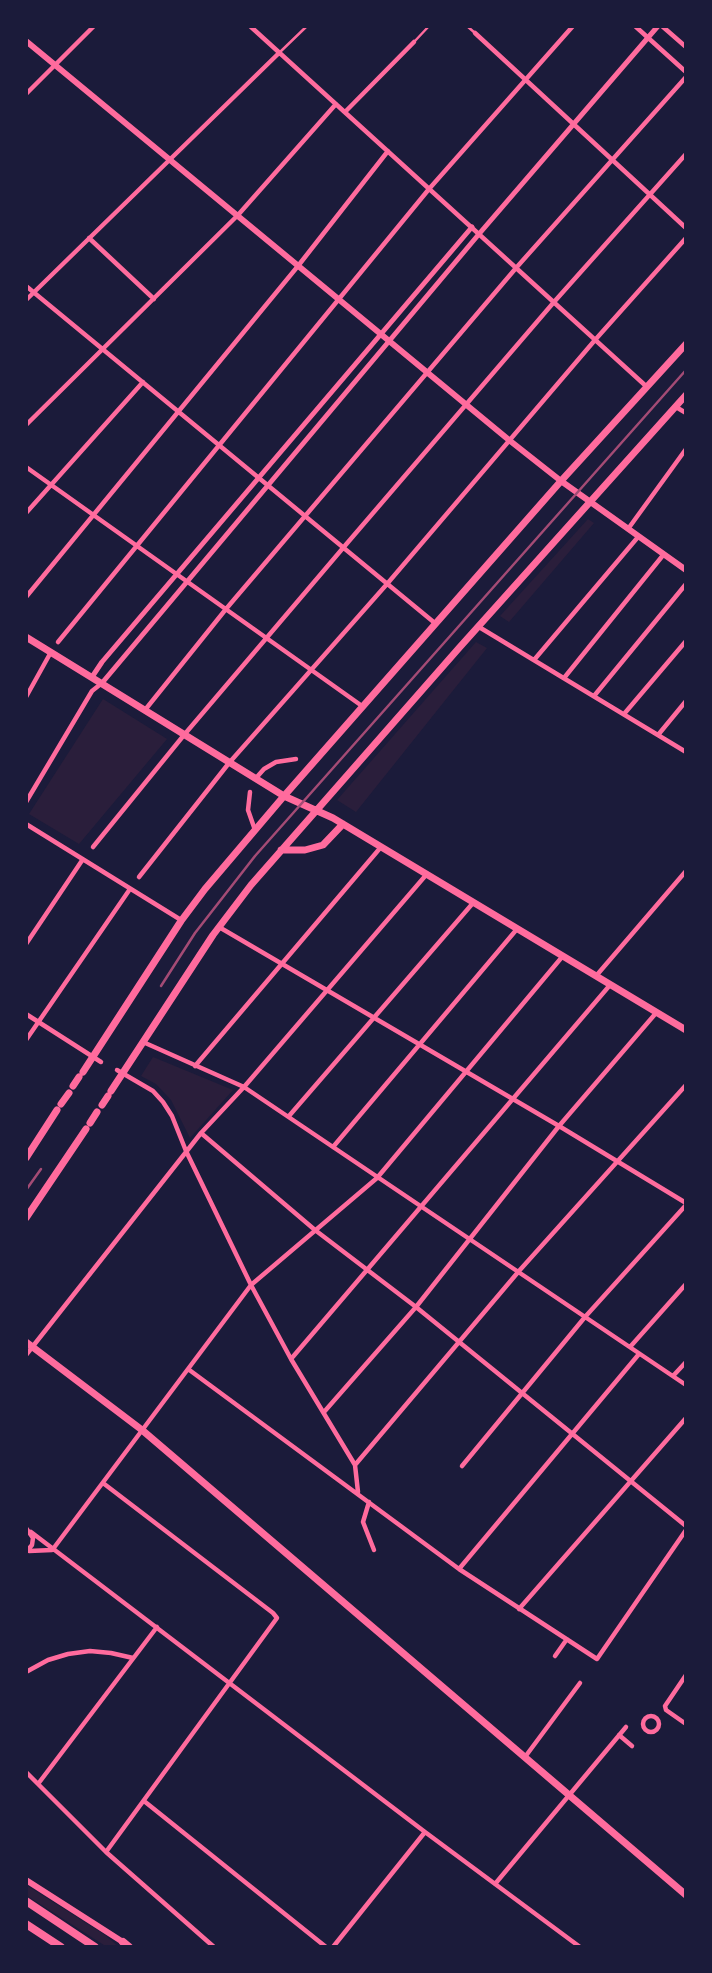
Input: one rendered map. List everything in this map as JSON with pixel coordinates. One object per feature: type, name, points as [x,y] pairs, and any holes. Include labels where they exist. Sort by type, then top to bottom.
[{"type":"highway","points":[[26,1901],[95,1947]]},
{"type":"highway","points":[[26,1924],[61,1947]]},
{"type":"main road","points":[[26,41],[509,440],[561,481],[686,570]]},
{"type":"main road","points":[[26,1158],[181,921],[205,889],[561,481],[686,344]]},
{"type":"main road","points":[[26,1219],[100,1109],[120,1071],[143,1042],[219,927],[316,810],[686,395]]},
{"type":"main road","points":[[26,637],[255,779],[343,824],[686,1030]]},
{"type":"main road","points":[[281,850],[315,848],[330,840],[343,824]]},
{"type":"main road","points":[[29,1345],[142,1430],[686,1895]]},
{"type":"main road","points":[[26,1880],[128,1945]]},
{"type":"street","points":[[26,94],[94,26]]},
{"type":"street","points":[[250,26],[647,387]]},
{"type":"street","points":[[58,642],[429,189],[573,26]]},
{"type":"street","points":[[635,26],[686,72]]},
{"type":"street","points":[[26,802],[92,691],[102,683],[479,233],[648,38],[660,26],[686,47]]},
{"type":"street","points":[[475,33],[686,228]]},
{"type":"street","points":[[345,112],[414,42]]},
{"type":"street","points":[[26,300],[279,53]]},
{"type":"street","points":[[145,710],[226,610],[516,268],[686,77]]},
{"type":"street","points":[[26,425],[238,215],[336,104]]},
{"type":"street","points":[[26,597],[298,266],[388,151]]},
{"type":"street","points":[[93,847],[265,639],[554,302],[686,154]]},
{"type":"street","points":[[92,691],[92,677],[102,663],[472,227]]},
{"type":"street","points":[[89,238],[154,299]]},
{"type":"street","points":[[139,877],[229,763],[686,238]]},
{"type":"street","points":[[26,286],[436,624]]},
{"type":"street","points":[[26,513],[143,383]]},
{"type":"street","points":[[675,406],[686,413]]},
{"type":"street","points":[[628,529],[686,449]]},
{"type":"street","points":[[26,467],[363,707]]},
{"type":"street","points":[[534,660],[638,537]]},
{"type":"street","points":[[564,678],[664,554]]},
{"type":"street","points":[[593,696],[686,584]]},
{"type":"street","points":[[478,627],[685,750]]},
{"type":"street","points":[[624,714],[686,641]]},
{"type":"street","points":[[26,697],[51,652]]},
{"type":"street","points":[[658,735],[686,701]]},
{"type":"street","points":[[255,779],[264,769],[276,762],[296,759]]},
{"type":"street","points":[[250,792],[248,810],[255,830]]},
{"type":"street","points":[[26,824],[181,921]]},
{"type":"street","points":[[195,1066],[381,847]]},
{"type":"street","points":[[26,944],[83,859]]},
{"type":"street","points":[[596,976],[686,871]]},
{"type":"street","points":[[26,1355],[29,1345],[39,1339],[201,1133],[244,1087],[427,874]]},
{"type":"street","points":[[26,1040],[130,889]]},
{"type":"street","points":[[289,1116],[473,902]]},
{"type":"street","points":[[219,927],[559,1126],[686,1204],[585,1317],[462,1466]]},
{"type":"street","points":[[334,1147],[517,929]]},
{"type":"street","points":[[27,1551],[53,1549],[251,1285],[377,1178],[563,956]]},
{"type":"street","points":[[291,1359],[611,985]]},
{"type":"street","points":[[324,1412],[416,1307],[559,1126],[656,1012]]},
{"type":"street","points":[[26,1014],[102,1062]]},
{"type":"street","points":[[143,1042],[244,1087],[686,1385]]},
{"type":"street","points":[[120,1071],[153,1091],[163,1102],[251,1285],[291,1359],[355,1465],[358,1493]]},
{"type":"street","points":[[355,1465],[519,1271],[686,1085]]},
{"type":"street","points":[[188,1369],[459,1569],[597,1659],[686,1528],[416,1307],[315,1230],[201,1133]]},
{"type":"street","points":[[630,1347],[686,1284]]},
{"type":"street","points":[[459,1569],[639,1354]]},
{"type":"street","points":[[673,1376],[686,1363]]},
{"type":"street","points":[[519,1609],[686,1418]]},
{"type":"street","points":[[103,1483],[277,1618],[106,1852]]},
{"type":"street","points":[[369,1502],[363,1522],[374,1550]]},
{"type":"street","points":[[28,1530],[580,1947]]},
{"type":"street","points":[[27,1551],[33,1542],[28,1530]]},
{"type":"street","points":[[37,1784],[157,1627]]},
{"type":"street","points":[[555,1656],[566,1639]]},
{"type":"street","points":[[26,1672],[48,1660],[71,1654],[111,1653],[132,1658]]},
{"type":"street","points":[[658,1720],[666,1710],[667,1701],[685,1679]]},
{"type":"street","points":[[525,1756],[580,1683]]},
{"type":"street","points":[[666,1710],[686,1724]]},
{"type":"street","points":[[495,1884],[626,1727]]},
{"type":"street","points":[[619,1735],[632,1746]]},
{"type":"street","points":[[26,1772],[106,1852],[214,1947]]},
{"type":"street","points":[[144,1801],[326,1947]]},
{"type":"street","points":[[333,1947],[425,1832]]},
{"type":"lane","points":[[279,53],[307,26]]},
{"type":"lane","points":[[414,42],[429,26]]},
{"type":"lane","points":[[467,26],[475,33]]},
{"type":"shaded area","points":[[588,519],[594,523],[509,622],[500,616]]},
{"type":"shaded area","points":[[476,642],[487,648],[356,812],[337,800]]},
{"type":"shaded area","points":[[103,699],[167,739],[79,844],[29,814]]},
{"type":"shaded area","points":[[153,1057],[233,1090],[190,1138],[171,1100],[156,1084],[141,1076]]},
{"type":"shaded area","points":[[26,1885],[105,1935],[119,1947],[107,1947],[26,1895]]},
{"type":"railway","points":[[161,986],[195,933],[255,856],[686,370]]},
{"type":"railway","points":[[26,1190],[41,1169]]}]
